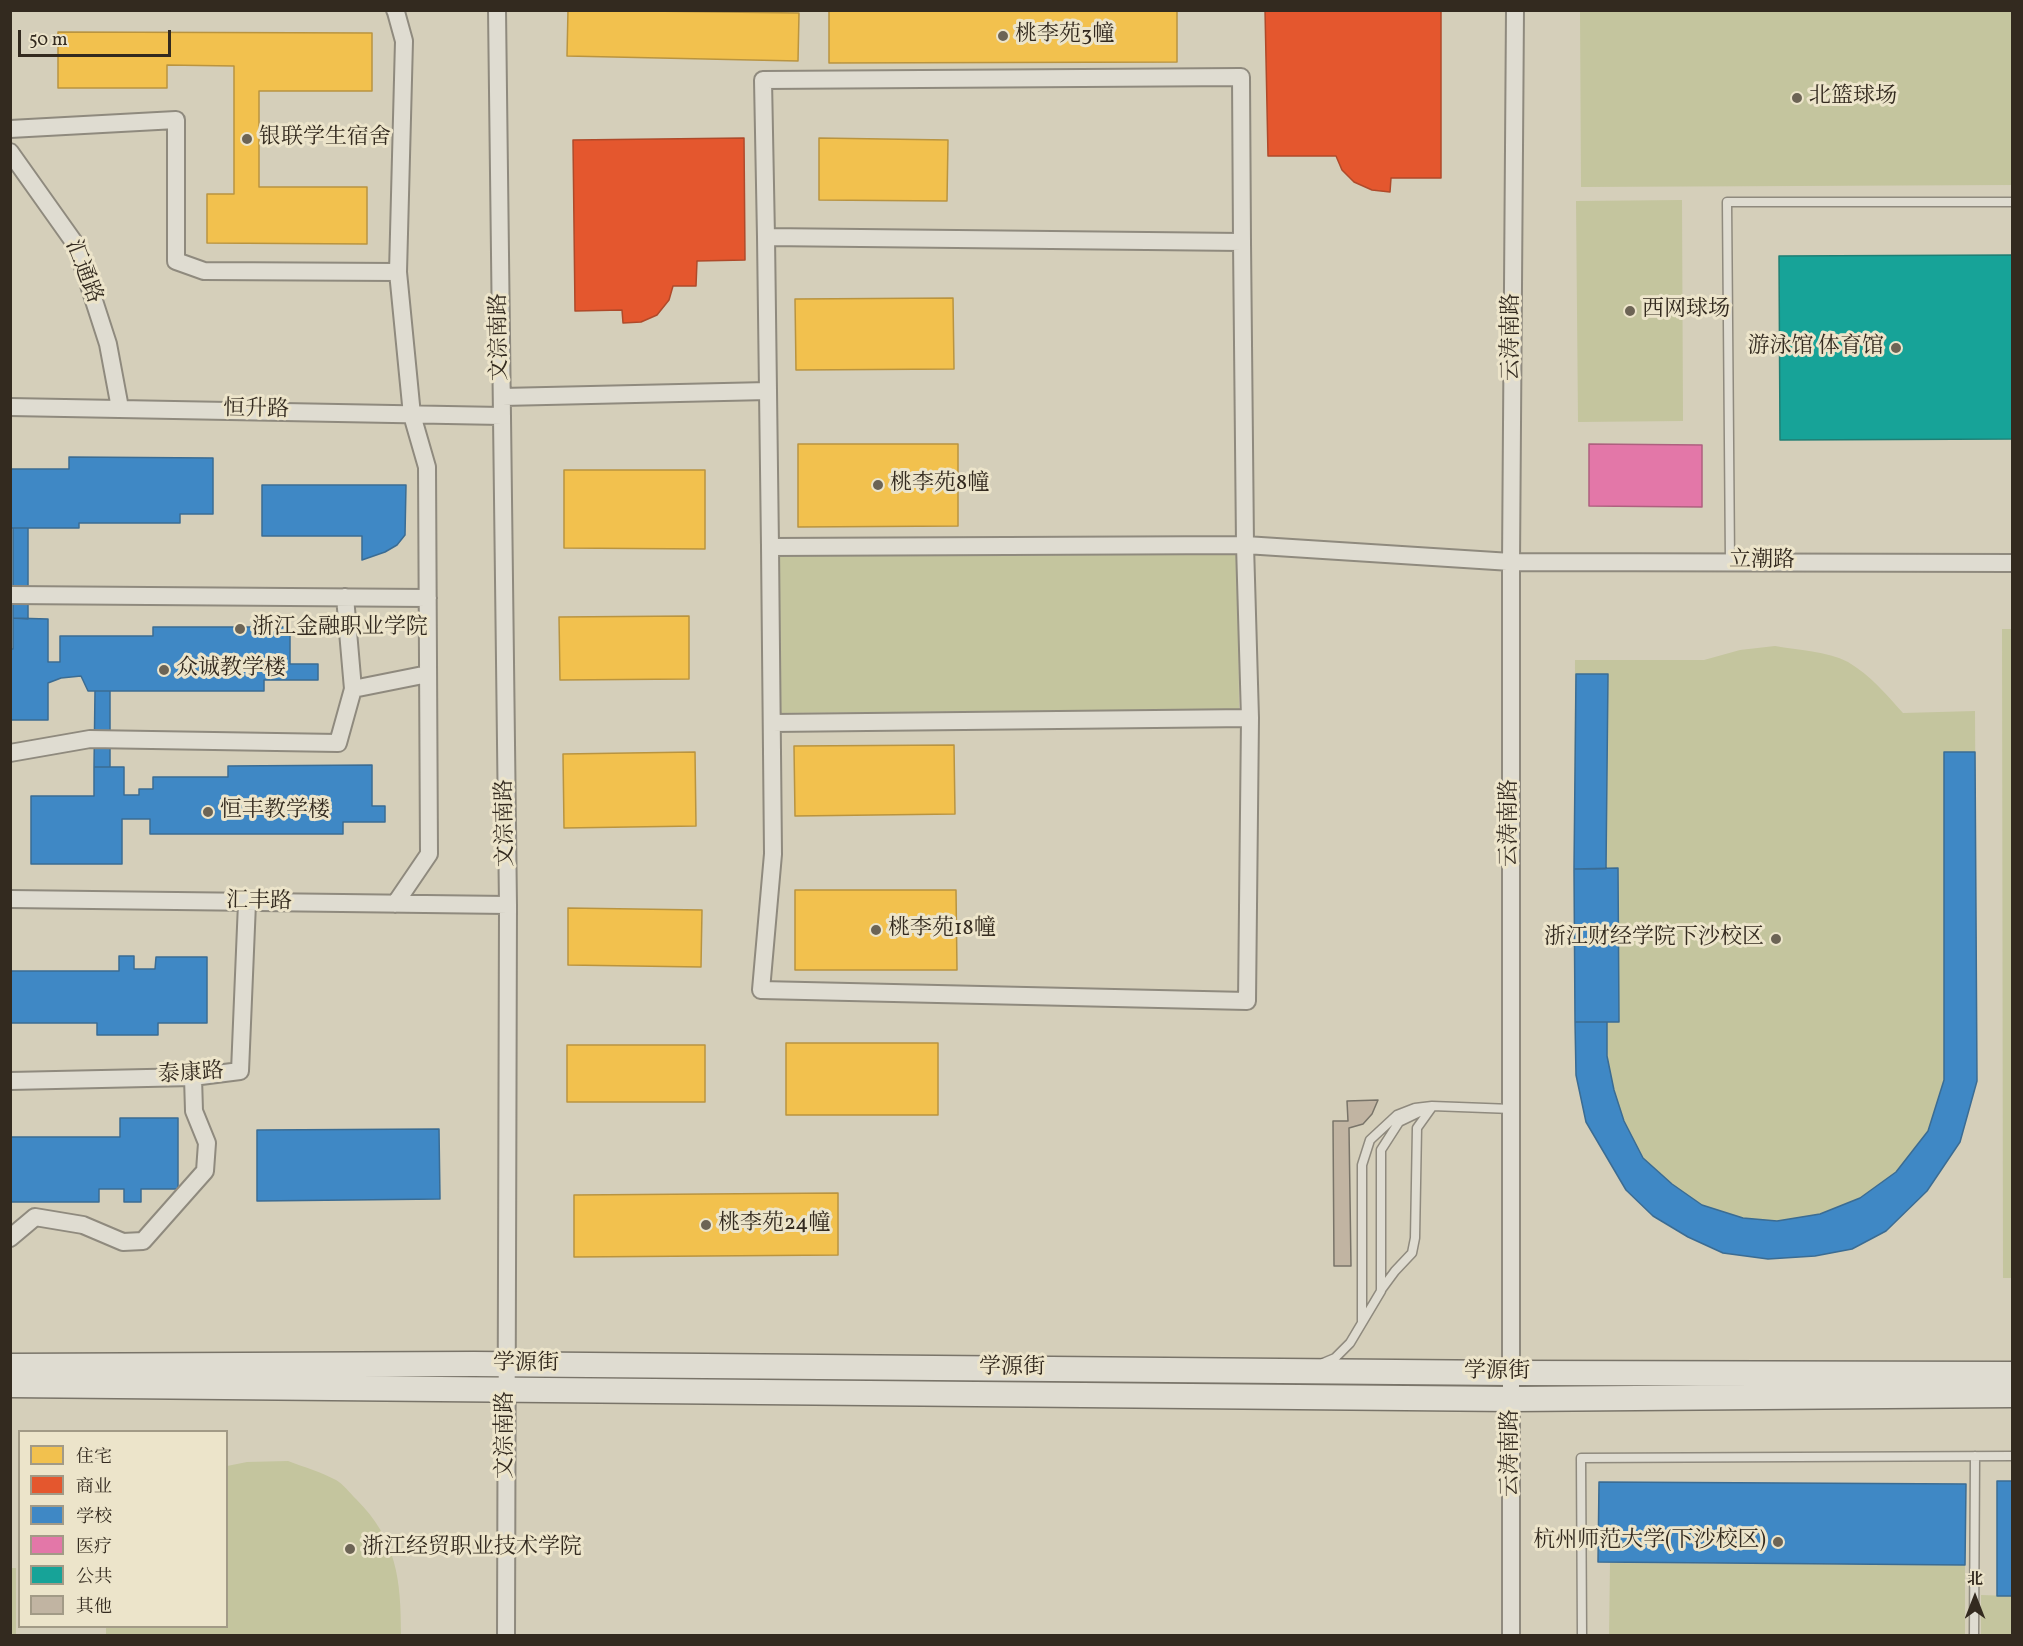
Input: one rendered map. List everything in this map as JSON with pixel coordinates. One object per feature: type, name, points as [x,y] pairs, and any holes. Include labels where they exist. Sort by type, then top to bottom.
[{"type":"main road","name":"学源街","points":[[10,1366],[507,1365],[1512,1373],[2013,1374]]},
{"type":"main road","points":[[10,1385],[1512,1399],[2013,1395]]},
{"type":"street","points":[[394,10],[404,41],[398,272],[412,415],[427,467],[429,854],[395,904]]},
{"type":"street","name":"文淙南路","points":[[497,10],[508,905],[506,1635]]},
{"type":"street","name":"云涛南路","points":[[1511,1635],[1511,562],[1515,10]]},
{"type":"street","points":[[1240,77],[1245,545],[1250,718],[1247,1001],[761,990],[773,854],[766,237],[763,80],[1240,77]]},
{"type":"street","points":[[10,129],[177,120],[177,261],[195,268],[204,271],[398,272]]},
{"type":"street","name":"汇通路","points":[[10,152],[76,244],[108,344],[120,408]]},
{"type":"street","points":[[766,237],[1242,242]]},
{"type":"street","points":[[502,397],[768,391]]},
{"type":"street","name":"恒升路","points":[[10,406],[502,416]]},
{"type":"street","name":"立潮路","points":[[770,548],[1245,545],[1511,562],[2013,562]]},
{"type":"street","points":[[10,595],[428,598]]},
{"type":"street","points":[[10,753],[90,738],[338,743],[353,689],[345,597]]},
{"type":"street","points":[[353,689],[428,674]]},
{"type":"street","points":[[772,723],[1250,718]]},
{"type":"street","name":"汇丰路","points":[[10,899],[508,905]]},
{"type":"street","name":"泰康路","points":[[10,1081],[193,1077],[240,1071],[247,903]]},
{"type":"street","points":[[10,1238],[35,1217],[83,1225],[123,1242],[143,1241],[205,1171],[207,1143],[194,1111],[193,1077]]},
{"type":"lane","points":[[1730,562],[1727,202],[2013,202]]},
{"type":"lane","points":[[1362,1322],[1362,1165],[1370,1140],[1397,1115],[1414,1108],[1432,1106],[1512,1109]]},
{"type":"lane","points":[[1381,1291],[1381,1150],[1399,1122],[1432,1106]]},
{"type":"lane","points":[[1305,1371],[1335,1358],[1350,1343],[1395,1270],[1412,1253],[1417,1128],[1432,1106]]},
{"type":"lane","points":[[1974,1635],[1975,1456]]},
{"type":"lane","points":[[1582,1635],[1581,1458],[2013,1456]]},
{"type":"green space","name":"北篮球场","points":[[1580,11],[2012,11],[2012,185],[1581,187]]},
{"type":"green space","name":"西网球场","points":[[1682,200],[1683,421],[1578,422],[1576,201]]},
{"type":"green space","points":[[1238,551],[1239,709],[781,713],[779,555]]},
{"type":"green space","points":[[2002,629],[2012,629],[2012,1278],[2003,1278]]},
{"type":"green space","points":[[1775,646],[1822,653],[1848,662],[1871,679],[1903,713],[1975,711],[1977,1081],[1960,1142],[1927,1191],[1886,1231],[1852,1249],[1815,1256],[1768,1259],[1723,1253],[1688,1237],[1653,1216],[1626,1190],[1586,1122],[1576,1075],[1575,660],[1704,660],[1740,650]]},
{"type":"green space","points":[[288,1461],[324,1474],[339,1482],[370,1514],[394,1562],[400,1596],[401,1635],[106,1635],[106,1628],[228,1628],[228,1466],[247,1462]]},
{"type":"green space","points":[[1610,1563],[1965,1565],[1965,1635],[1609,1636]]},
{"type":"green space","points":[[11,1568],[16,1568],[16,1635],[11,1635]]},
{"type":"green space","points":[[1981,1595],[2012,1596],[2012,1635],[1981,1636]]},
{"type":"building: 住宅","points":[[568,10],[799,13],[798,61],[567,56]]},
{"type":"building: 住宅","name":"桃李苑3幢","points":[[829,10],[1177,10],[1177,62],[829,63]]},
{"type":"building: 住宅","name":"银联学生宿舍","points":[[58,32],[372,33],[372,91],[259,91],[259,187],[367,187],[367,244],[207,243],[207,194],[234,194],[234,66],[167,65],[167,88],[58,88]]},
{"type":"building: 住宅","points":[[819,138],[948,140],[947,201],[819,200]]},
{"type":"building: 住宅","points":[[953,298],[954,369],[796,370],[795,299]]},
{"type":"building: 住宅","name":"桃李苑8幢","points":[[798,444],[958,444],[958,526],[798,527]]},
{"type":"building: 住宅","points":[[564,470],[705,470],[705,549],[564,548]]},
{"type":"building: 住宅","points":[[689,616],[689,679],[560,680],[559,617]]},
{"type":"building: 住宅","points":[[954,745],[955,814],[795,816],[794,746]]},
{"type":"building: 住宅","points":[[695,752],[696,826],[564,828],[563,754]]},
{"type":"building: 住宅","name":"桃李苑18幢","points":[[795,890],[956,890],[957,970],[795,970]]},
{"type":"building: 住宅","points":[[568,908],[702,910],[701,967],[568,965]]},
{"type":"building: 住宅","points":[[786,1043],[938,1043],[938,1115],[786,1115]]},
{"type":"building: 住宅","points":[[567,1045],[705,1045],[705,1102],[567,1102]]},
{"type":"building: 住宅","name":"桃李苑24幢","points":[[838,1193],[838,1255],[574,1257],[574,1195]]},
{"type":"building: 商业","points":[[1265,10],[1441,10],[1441,178],[1391,178],[1390,192],[1372,190],[1354,182],[1342,170],[1336,156],[1268,156]]},
{"type":"building: 商业","points":[[744,138],[745,260],[697,261],[696,286],[673,286],[669,300],[657,315],[641,322],[623,323],[622,310],[575,311],[573,140]]},
{"type":"building: 学校","points":[[69,457],[213,458],[213,514],[180,514],[180,523],[79,523],[79,528],[10,528],[10,469],[69,469]]},
{"type":"building: 学校","points":[[262,485],[406,485],[405,535],[397,545],[385,552],[362,560],[362,536],[262,536]]},
{"type":"building: 学校","points":[[13,528],[28,528],[28,619],[13,618]]},
{"type":"building: 学校","name":"众诚教学楼","points":[[13,618],[48,619],[48,662],[60,662],[60,636],[153,636],[153,627],[290,627],[290,664],[318,664],[318,680],[264,680],[264,691],[88,691],[81,676],[61,678],[48,683],[48,720],[10,720],[10,649],[13,649]]},
{"type":"building: 学校","points":[[1576,674],[1608,674],[1606,869],[1574,869]]},
{"type":"building: 学校","points":[[95,691],[110,691],[110,767],[94,767]]},
{"type":"building: 学校","points":[[1944,752],[1975,752],[1977,1081],[1960,1142],[1927,1191],[1886,1231],[1852,1249],[1815,1256],[1768,1259],[1723,1253],[1688,1237],[1653,1216],[1626,1190],[1586,1122],[1576,1075],[1575,1022],[1607,1022],[1607,1056],[1614,1090],[1624,1121],[1643,1158],[1672,1184],[1702,1205],[1743,1218],[1777,1221],[1820,1214],[1860,1198],[1896,1172],[1928,1131],[1944,1080]]},
{"type":"building: 学校","name":"恒丰教学楼","points":[[372,765],[372,806],[385,806],[385,822],[343,822],[343,834],[150,834],[150,819],[122,819],[122,864],[31,864],[31,796],[94,796],[94,767],[124,767],[124,795],[139,795],[139,789],[153,789],[153,777],[228,777],[228,766]]},
{"type":"building: 学校","points":[[1618,868],[1619,1022],[1575,1022],[1574,869]]},
{"type":"building: 学校","points":[[119,956],[134,956],[134,969],[155,969],[156,957],[207,957],[207,1023],[158,1023],[158,1035],[97,1035],[97,1023],[10,1023],[10,971],[119,971]]},
{"type":"building: 学校","points":[[120,1118],[178,1118],[178,1189],[141,1189],[141,1202],[124,1202],[124,1189],[99,1189],[99,1202],[10,1202],[10,1137],[120,1137]]},
{"type":"building: 学校","points":[[439,1129],[440,1199],[257,1201],[257,1130]]},
{"type":"building: 学校","points":[[1997,1481],[2012,1481],[2012,1596],[1997,1596]]},
{"type":"building: 学校","points":[[1599,1482],[1966,1484],[1965,1565],[1598,1562]]},
{"type":"building: 医疗","points":[[1589,444],[1702,445],[1702,507],[1589,506]]},
{"type":"building: 公共","name":"游泳馆 体育馆","points":[[2012,255],[2012,439],[1780,440],[1779,256]]},
{"type":"building: 其他","points":[[1378,1100],[1372,1114],[1363,1124],[1349,1128],[1351,1266],[1334,1266],[1333,1121],[1348,1121],[1347,1101]]},
{"type":"place","name":"桃李苑3幢","points":[[1003,36]]},
{"type":"place","name":"北篮球场","points":[[1797,98]]},
{"type":"place","name":"银联学生宿舍","points":[[247,139]]},
{"type":"place","name":"西网球场","points":[[1630,311]]},
{"type":"place","name":"游泳馆 体育馆","points":[[1896,348]]},
{"type":"place","name":"桃李苑8幢","points":[[878,485]]},
{"type":"place","name":"浙江金融职业学院","points":[[240,629]]},
{"type":"place","name":"众诚教学楼","points":[[164,670]]},
{"type":"place","name":"恒丰教学楼","points":[[208,812]]},
{"type":"place","name":"桃李苑18幢","points":[[876,930]]},
{"type":"place","name":"浙江财经学院下沙校区","points":[[1776,939]]},
{"type":"place","name":"桃李苑24幢","points":[[706,1225]]},
{"type":"place","name":"杭州师范大学(下沙校区)","points":[[1778,1542]]},
{"type":"place","name":"浙江经贸职业技术学院","points":[[350,1549]]}]
